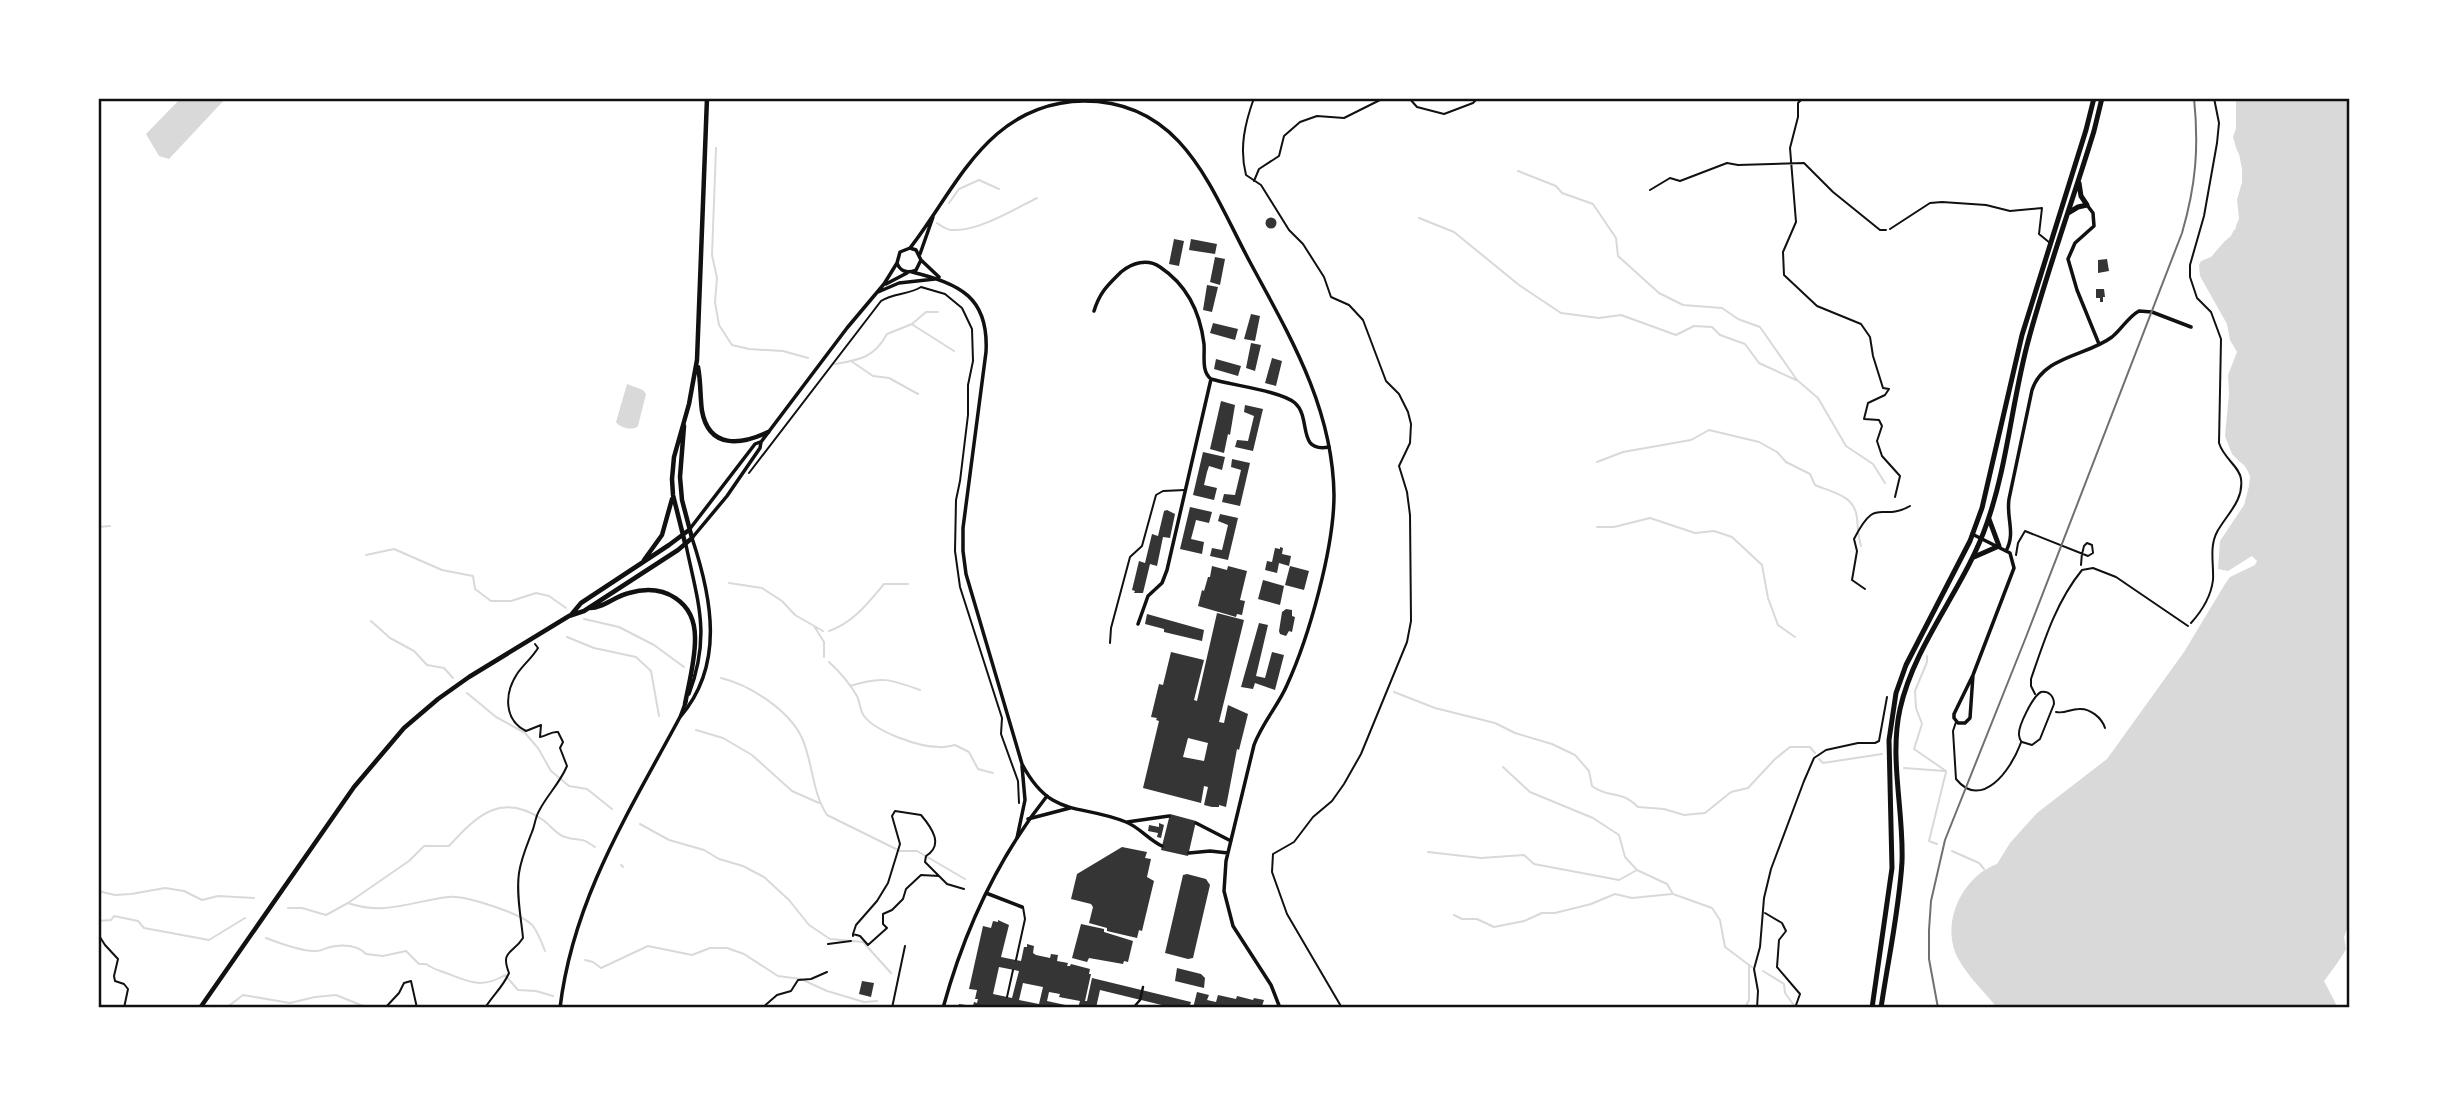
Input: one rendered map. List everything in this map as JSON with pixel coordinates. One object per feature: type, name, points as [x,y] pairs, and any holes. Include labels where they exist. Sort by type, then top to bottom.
[{"type":"main road","points":[[707,98],[697,360],[702,410],[708,426],[720,438],[736,443],[768,432]]},
{"type":"main road","points":[[1872,1008],[1892,868],[1889,740],[1893,706],[1906,665],[1972,534],[1990,478],[2022,335],[2094,98]]},
{"type":"main road","points":[[1881,1008],[1902,862],[1896,751],[1900,707],[1914,668],[1972,558],[1989,519],[2029,337],[2102,98]]},
{"type":"main road","points":[[2068,213],[2078,206],[2087,205],[2081,196],[2078,180]]},
{"type":"main road","points":[[200,1008],[354,787],[404,728],[469,677],[641,575],[692,538],[680,477],[684,426],[697,360]]},
{"type":"main road","points":[[684,426],[674,457],[672,478],[673,495],[685,543]]},
{"type":"main road","points":[[640,565],[662,535],[673,495]]},
{"type":"main road","points":[[1972,558],[1998,547],[1989,519]]},
{"type":"main road","points":[[569,616],[581,603],[689,530]]},
{"type":"main road","points":[[588,608],[595,609],[616,597],[648,589],[666,592],[682,602],[692,620],[695,640],[685,704]]},
{"type":"street","points":[[680,717],[701,682],[710,650],[712,630],[708,600],[692,538],[727,496],[768,432],[884,284],[897,263],[900,252],[910,248],[986,144],[1007,126],[1030,112],[1060,103],[1097,101],[1129,108],[1155,121],[1179,140],[1197,162],[1292,340],[1316,396],[1329,447],[1334,497],[1325,564],[1290,677],[1254,745],[1229,847],[1224,891],[1229,915],[1244,947],[1271,985],[1280,1008]]},
{"type":"street","points":[[2087,205],[2093,213],[2094,226],[2075,243],[2070,251],[2069,263],[2099,344]]},
{"type":"street","points":[[884,284],[918,267],[933,215]]},
{"type":"street","points":[[910,248],[941,279],[970,298],[978,307],[985,325],[986,352],[962,551],[1022,764],[1032,783],[1046,796],[1070,808],[1127,822],[1169,817]]},
{"type":"street","points":[[1094,311],[1100,292],[1129,265],[1140,262],[1157,264],[1175,278],[1192,302],[1202,332],[1206,373],[1211,379],[1291,400],[1304,415],[1310,443],[1316,448],[1329,447]]},
{"type":"street","points":[[897,263],[901,270],[941,279]]},
{"type":"street","points":[[876,293],[899,283],[941,279]]},
{"type":"street","points":[[2007,551],[2012,536],[2007,516],[2008,503],[2034,384],[2049,367],[2112,337],[2139,311],[2152,312],[2191,327]]},
{"type":"street","points":[[1138,624],[1148,597],[1162,583],[1167,570],[1211,379]]},
{"type":"street","points":[[689,530],[755,444],[761,442]]},
{"type":"street","points":[[1972,534],[2007,551],[2012,558],[2013,574],[1973,676],[1954,714],[1956,722],[1965,723],[1970,718],[1973,676]]},
{"type":"street","points":[[560,1008],[569,957],[589,892],[680,717],[700,656],[702,627],[699,599],[685,543]]},
{"type":"street","points":[[1017,838],[1024,800],[1022,764]]},
{"type":"street","points":[[943,1008],[963,940],[1017,838],[1046,796]]},
{"type":"street","points":[[1028,819],[1070,808]]},
{"type":"street","points":[[1127,822],[1162,846]]},
{"type":"street","points":[[1196,823],[1231,841]]},
{"type":"street","points":[[1189,853],[1228,853]]},
{"type":"street","points":[[986,893],[1022,906]]},
{"type":"street","points":[[1133,1008],[1140,1000],[1143,988]]},
{"type":"lane","points":[[1890,229],[1930,203],[1986,205],[2010,211],[2042,208],[2039,234],[2051,243]]},
{"type":"lane","points":[[1110,643],[1111,628],[1130,557],[1142,546],[1156,495],[1163,491],[1186,490]]},
{"type":"lane","points":[[2035,695],[2044,692],[2051,695],[2054,701],[2038,742],[2029,745],[2019,737],[2035,695],[2030,683],[2065,592],[2082,570],[2093,568],[2116,577],[2188,626]]},
{"type":"lane","points":[[1956,722],[1953,731],[1956,779],[1972,789],[1983,790],[2000,779],[2022,742]]},
{"type":"lane","points":[[1016,960],[1025,919],[1022,906]]},
{"type":"lane","points":[[892,1008],[905,946]]},
{"type":"lane","points":[[1007,997],[1013,970]]},
{"type":"path","points":[[1254,98],[1242,141],[1245,175],[1261,185],[1289,230],[1303,244],[1316,263],[1331,297],[1349,305],[1363,320],[1386,381],[1403,400],[1411,424],[1410,443],[1399,466],[1407,492],[1412,541],[1411,621],[1407,642],[1367,740],[1344,784],[1332,801],[1312,817],[1294,842],[1273,854],[1271,864],[1287,914],[1342,1008]]},
{"type":"path","points":[[1254,181],[1259,169],[1279,156],[1284,136],[1300,122],[1317,116],[1344,118],[1384,98]]},
{"type":"path","points":[[1409,98],[1417,107],[1444,114],[1478,98]]},
{"type":"path","points":[[1803,98],[1798,103],[1798,117],[1790,148],[1796,222],[1783,252],[1784,275],[1812,302],[1861,324],[1870,337],[1880,380],[1883,388],[1889,389],[1885,395],[1868,403],[1864,419],[1879,420],[1882,426],[1877,441],[1882,456],[1900,476],[1895,496]]},
{"type":"path","points":[[2188,626],[2207,598],[2213,580],[2213,546],[2216,534],[2235,506],[2242,483],[2240,473],[2226,459],[2219,443],[2221,339],[2211,312],[2197,298],[2190,276],[2190,265],[2206,204],[2217,142],[2219,123],[2214,98]]},
{"type":"path","points":[[1650,190],[1670,178],[1680,181],[1727,163],[1804,163],[1833,192],[1880,230],[1890,229]]},
{"type":"path","points":[[747,476],[887,296],[911,293],[921,287],[945,294],[962,307],[972,328],[974,340],[968,386],[968,415],[956,500],[955,551],[960,587],[1002,718],[1002,740],[1018,781],[1018,812]]},
{"type":"path","points":[[1865,589],[1852,580],[1857,551],[1854,539],[1859,529],[1868,515],[1879,511],[1903,510],[1910,506]]},
{"type":"path","points":[[2016,555],[2018,543],[2025,531],[2052,542],[2088,556],[2094,553],[2093,546],[2085,544],[2082,552],[2082,570]]},
{"type":"path","points":[[485,1008],[505,984],[509,973],[505,963],[506,956],[523,938],[519,872],[536,815],[546,797],[560,781],[567,766],[560,748],[564,742],[558,732],[540,737],[541,725],[526,731],[516,727],[510,716],[508,697],[517,674],[538,648],[533,640]]},
{"type":"path","points":[[1757,1008],[1758,991],[1754,969],[1760,947],[1764,898],[1771,869],[1814,758],[1826,750],[1840,746],[1879,741],[1887,697]]},
{"type":"path","points":[[2051,711],[2063,713],[2079,708],[2101,718],[2105,728]]},
{"type":"path","points":[[939,876],[922,875],[906,889],[903,899],[891,911],[883,914],[883,924],[887,927],[871,944],[867,944],[860,936],[853,935],[856,925],[884,892],[899,848],[900,838],[892,814],[898,810],[916,813],[924,818],[936,841],[925,859],[927,864],[939,876],[947,884],[964,889]]},
{"type":"path","points":[[1764,913],[1782,923],[1786,931],[1779,940],[1777,967],[1800,994],[1795,1008]]},
{"type":"path","points":[[98,934],[118,958],[115,981],[124,984],[128,989],[124,1008]]},
{"type":"path","points":[[828,944],[851,941]]},
{"type":"path","points":[[762,1008],[777,995],[791,991],[799,980],[811,979],[827,972]]},
{"type":"path","points":[[385,1008],[404,983],[411,981],[417,1008]]},
{"type":"shaded area","points":[[181,98],[226,98],[169,159],[159,156],[146,134]]},
{"type":"shaded area","points":[[2235,98],[2350,98],[2350,921],[2344,937],[2346,949],[2324,981],[2338,1008],[1997,1008],[1963,967],[1953,947],[1953,918],[1964,891],[1984,870],[1997,864],[2010,843],[2037,813],[2107,759],[2184,652],[2230,577],[2255,565],[2257,561],[2252,556],[2228,571],[2218,569],[2220,541],[2244,505],[2250,476],[2232,454],[2225,436],[2228,375],[2237,352],[2230,340],[2227,324],[2200,276],[2199,265],[2201,261],[2211,257],[2236,228],[2242,169],[2233,137],[2236,128]]},
{"type":"shaded area","points":[[627,384],[643,390],[646,394],[638,426],[630,429],[616,422]]},
{"type":"pier","points":[[2232,98],[2236,100],[2236,128],[2231,139],[2239,154],[2242,169],[2242,182],[2237,199],[2239,219],[2231,236],[2210,253],[2230,231],[2235,218],[2233,203],[2240,167],[2229,137],[2232,127]]},
{"type":"pier","points":[[2229,362],[2225,445],[2229,454],[2244,465],[2250,476],[2244,503],[2226,526],[2241,504],[2246,477],[2241,467],[2229,456],[2222,437],[2225,374]]},
{"type":"building","points":[[1271,217],[1277,223],[1271,229],[1265,223]]},
{"type":"building","points":[[1174,239],[1184,241],[1179,266],[1169,264]]},
{"type":"building","points":[[1191,239],[1217,244],[1215,254],[1189,250]]},
{"type":"building","points":[[1215,257],[1225,259],[1220,285],[1210,282]]},
{"type":"building","points":[[2107,259],[2109,271],[2098,273],[2098,260]]},
{"type":"building","points":[[1207,285],[1218,287],[1212,312],[1203,310]]},
{"type":"building","points":[[2096,289],[2104,289],[2103,302],[2096,298]]},
{"type":"building","points":[[1251,314],[1260,316],[1255,341],[1244,339]]},
{"type":"building","points":[[1213,323],[1238,329],[1235,340],[1210,333]]},
{"type":"building","points":[[1251,343],[1261,345],[1255,371],[1246,368]]},
{"type":"building","points":[[1272,358],[1282,361],[1276,386],[1265,383]]},
{"type":"building","points":[[1216,359],[1241,366],[1238,376],[1214,369]]},
{"type":"building","points":[[1221,401],[1235,405],[1224,453],[1210,449]]},
{"type":"building","points":[[1245,405],[1263,409],[1253,451],[1235,447],[1237,440],[1248,441],[1254,416],[1244,412]]},
{"type":"building","points":[[1203,452],[1225,457],[1222,470],[1209,466],[1207,472],[1204,485],[1217,488],[1214,500],[1193,495]]},
{"type":"building","points":[[1232,459],[1250,463],[1240,506],[1222,502],[1224,494],[1235,495],[1241,470],[1231,467]]},
{"type":"building","points":[[1190,507],[1212,512],[1209,523],[1196,520],[1191,539],[1204,542],[1202,554],[1180,549]]},
{"type":"building","points":[[1164,511],[1175,514],[1170,538],[1163,537],[1157,566],[1150,564],[1143,593],[1134,593],[1132,590],[1139,561],[1145,563],[1152,534],[1158,536]]},
{"type":"building","points":[[1220,514],[1238,518],[1228,560],[1210,556],[1212,548],[1222,550],[1228,525],[1218,521]]},
{"type":"building","points":[[1275,548],[1283,548],[1282,554],[1291,556],[1289,566],[1279,563],[1277,573],[1265,570],[1267,561],[1272,562]]},
{"type":"building","points":[[1212,566],[1227,570],[1228,566],[1247,571],[1240,600],[1245,601],[1242,615],[1237,614],[1236,617],[1198,606]]},
{"type":"building","points":[[1290,566],[1309,571],[1304,590],[1285,585]]},
{"type":"building","points":[[1263,580],[1284,586],[1280,605],[1258,599]]},
{"type":"building","points":[[1286,609],[1292,610],[1292,616],[1295,617],[1292,632],[1289,631],[1286,636],[1279,631],[1282,612]]},
{"type":"building","points":[[1217,613],[1244,620],[1219,722],[1224,723],[1228,705],[1248,714],[1239,750],[1237,749],[1226,807],[1204,805],[1208,787],[1204,786],[1201,803],[1143,788],[1159,721],[1151,717],[1171,652],[1204,660],[1194,700],[1197,701]],"holes":[[[1188,738],[1208,743],[1204,761],[1183,757]]]},
{"type":"building","points":[[1147,614],[1204,630],[1202,641],[1164,632],[1164,629],[1145,624]]},
{"type":"building","points":[[1259,623],[1268,625],[1256,676],[1265,678],[1272,652],[1284,655],[1275,690],[1255,683],[1253,689],[1241,687]]},
{"type":"building","points":[[1170,814],[1196,821],[1188,856],[1161,850]]},
{"type":"building","points":[[1159,823],[1164,825],[1161,838],[1157,837],[1158,833],[1148,831],[1149,825],[1159,827]]},
{"type":"building","points":[[1122,847],[1147,852],[1145,858],[1151,859],[1147,877],[1154,881],[1142,931],[1139,930],[1137,938],[1107,931],[1107,928],[1089,923],[1093,907],[1091,904],[1071,899],[1077,874]]},
{"type":"building","points":[[1183,875],[1206,879],[1210,885],[1193,958],[1188,959],[1165,953]]},
{"type":"building","points":[[993,921],[1009,925],[1001,957],[1021,961],[1027,944],[1034,946],[1033,953],[1036,955],[1050,958],[1051,954],[1058,955],[1057,961],[1068,963],[1067,966],[1071,964],[1090,969],[1085,1001],[1092,978],[1191,1002],[1189,1008],[1174,1008],[1100,990],[1096,1008],[1078,1008],[1080,1001],[1049,992],[1047,1001],[1070,1008],[958,1008],[959,1004],[973,1006],[974,1002],[977,1003],[977,990],[969,989],[983,926],[991,928]],"holes":[[[999,967],[1019,971],[1012,998],[993,994]],[[1023,983],[1043,987],[1039,1004],[1019,1000]]]},
{"type":"building","points":[[1081,924],[1104,929],[1104,932],[1133,941],[1128,962],[1124,961],[1123,964],[1089,958],[1087,962],[1072,958]]},
{"type":"building","points":[[1177,968],[1201,974],[1205,978],[1204,988],[1175,981]]},
{"type":"building","points":[[862,981],[874,983],[871,997],[859,994]]},
{"type":"building","points":[[1197,992],[1209,995],[1207,1000],[1216,1002],[1218,995],[1264,1000],[1262,1006],[1267,1008],[1193,1008]]},
{"type":"waterway","points":[[716,148],[712,255],[717,278],[715,302],[719,325],[732,345],[783,351],[808,358]]},
{"type":"waterway","points":[[1518,171],[1556,186],[1562,193],[1593,204],[1616,238],[1618,256],[1659,293],[1683,305],[1722,308],[1738,319],[1760,327],[1797,380],[1818,398],[1846,446],[1873,464],[1885,483]]},
{"type":"waterway","points":[[949,203],[959,189],[979,180],[999,189]]},
{"type":"waterway","points":[[937,223],[950,230],[962,230],[996,219],[1037,198]]},
{"type":"waterway","points":[[1419,218],[1454,232],[1519,285],[1561,313],[1599,318],[1621,315],[1676,335],[1694,326],[1712,327],[1720,335],[1745,344],[1759,363],[1796,380]]},
{"type":"waterway","points":[[835,364],[871,353],[887,334],[912,324],[926,312],[938,312]]},
{"type":"waterway","points":[[913,325],[954,351]]},
{"type":"waterway","points":[[851,361],[873,376],[889,378],[918,394]]},
{"type":"waterway","points":[[100,362],[100,432]]},
{"type":"waterway","points":[[1597,462],[1623,452],[1691,440],[1709,430],[1759,442],[1777,452],[1786,462],[1810,474],[1815,485],[1841,495],[1852,504],[1861,546]]},
{"type":"waterway","points":[[100,457],[100,526]]},
{"type":"waterway","points":[[1597,527],[1614,527],[1650,518],[1695,533],[1714,531],[1732,537],[1762,565],[1768,598],[1778,625],[1795,637]]},
{"type":"waterway","points":[[98,527],[110,526]]},
{"type":"waterway","points":[[366,555],[394,549],[442,570],[473,576],[475,589],[491,601],[511,601],[536,593],[549,596],[566,608]]},
{"type":"waterway","points":[[729,583],[762,588],[782,601],[795,615],[823,631]]},
{"type":"waterway","points":[[829,631],[853,618],[884,584],[908,584]]},
{"type":"waterway","points":[[584,619],[619,627],[654,645],[684,667]]},
{"type":"waterway","points":[[371,621],[390,638],[414,651],[427,665],[444,668],[453,678]]},
{"type":"waterway","points":[[814,626],[824,642],[824,657]]},
{"type":"waterway","points":[[567,637],[594,648],[636,657],[651,671],[659,716]]},
{"type":"waterway","points":[[1927,656],[1915,691],[1916,708],[1922,724],[1914,749],[1946,771]]},
{"type":"waterway","points":[[829,662],[845,678],[858,698],[864,716],[878,728],[921,744],[941,747],[955,745],[969,752],[978,769],[993,773]]},
{"type":"waterway","points":[[721,678],[744,686],[768,700],[796,728],[806,748],[818,797],[827,815],[900,851],[917,851],[965,879]]},
{"type":"waterway","points":[[850,686],[885,680],[920,690]]},
{"type":"waterway","points":[[1394,692],[1435,708],[1495,723],[1515,733],[1552,744],[1575,755],[1589,771],[1592,786],[1598,790],[1626,798],[1638,807],[1664,809],[1684,815],[1705,813],[1731,792],[1748,788],[1790,747],[1810,747],[1815,753]]},
{"type":"waterway","points":[[467,693],[496,717],[525,733],[538,748],[551,771],[569,786],[587,789],[612,809]]},
{"type":"waterway","points":[[696,730],[723,738],[752,755],[792,791],[819,803]]},
{"type":"waterway","points":[[1819,759],[1823,763],[1882,754]]},
{"type":"waterway","points":[[1503,767],[1530,792],[1593,818],[1619,835],[1625,857],[1637,870],[1667,884],[1673,894],[1712,908],[1720,920],[1725,947],[1749,965]]},
{"type":"waterway","points":[[1904,768],[1945,771]]},
{"type":"waterway","points":[[1937,844],[1929,841],[1946,772]]},
{"type":"waterway","points":[[348,903],[409,861],[424,846],[449,846],[481,816],[503,807],[528,812],[543,820],[562,836],[582,840],[595,847]]},
{"type":"waterway","points":[[640,824],[669,840],[704,850],[764,877],[789,900],[809,925],[830,939],[863,942],[891,973]]},
{"type":"waterway","points":[[1952,851],[1979,863],[1984,869]]},
{"type":"waterway","points":[[1428,852],[1481,858],[1524,855],[1534,864],[1619,880],[1637,870]]},
{"type":"waterway","points":[[98,891],[115,895],[165,888],[184,891],[202,900],[218,896],[254,898]]},
{"type":"waterway","points":[[1454,915],[1462,919],[1477,919],[1494,927],[1524,921],[1542,913],[1555,913],[1591,904],[1615,894],[1632,898],[1672,894]]},
{"type":"waterway","points":[[288,908],[302,908],[326,915],[348,903],[361,907],[386,908],[456,897],[493,906],[527,921],[535,929],[545,951]]},
{"type":"waterway","points":[[98,921],[111,920],[114,916],[138,921],[144,928],[209,940],[245,918]]},
{"type":"waterway","points":[[266,938],[309,951],[345,946],[354,947],[366,954],[383,956],[406,951],[419,964],[426,964],[469,981],[489,982],[505,975],[518,990],[553,996]]},
{"type":"waterway","points":[[585,960],[601,968],[648,946],[692,955],[710,948],[727,948],[744,954],[778,976],[801,979],[827,991],[864,1002],[877,1001]]},
{"type":"waterway","points":[[1745,1008],[1749,1000],[1749,965],[1752,967]]},
{"type":"waterway","points":[[1763,971],[1784,984],[1785,993],[1796,1008]]},
{"type":"waterway","points":[[226,1008],[243,995],[290,1003],[336,995],[368,1008]]},
{"type":"railway","points":[[1938,1008],[1929,959],[1929,930],[1931,901],[1945,840],[2182,233],[2195,166],[2194,98]]}]
